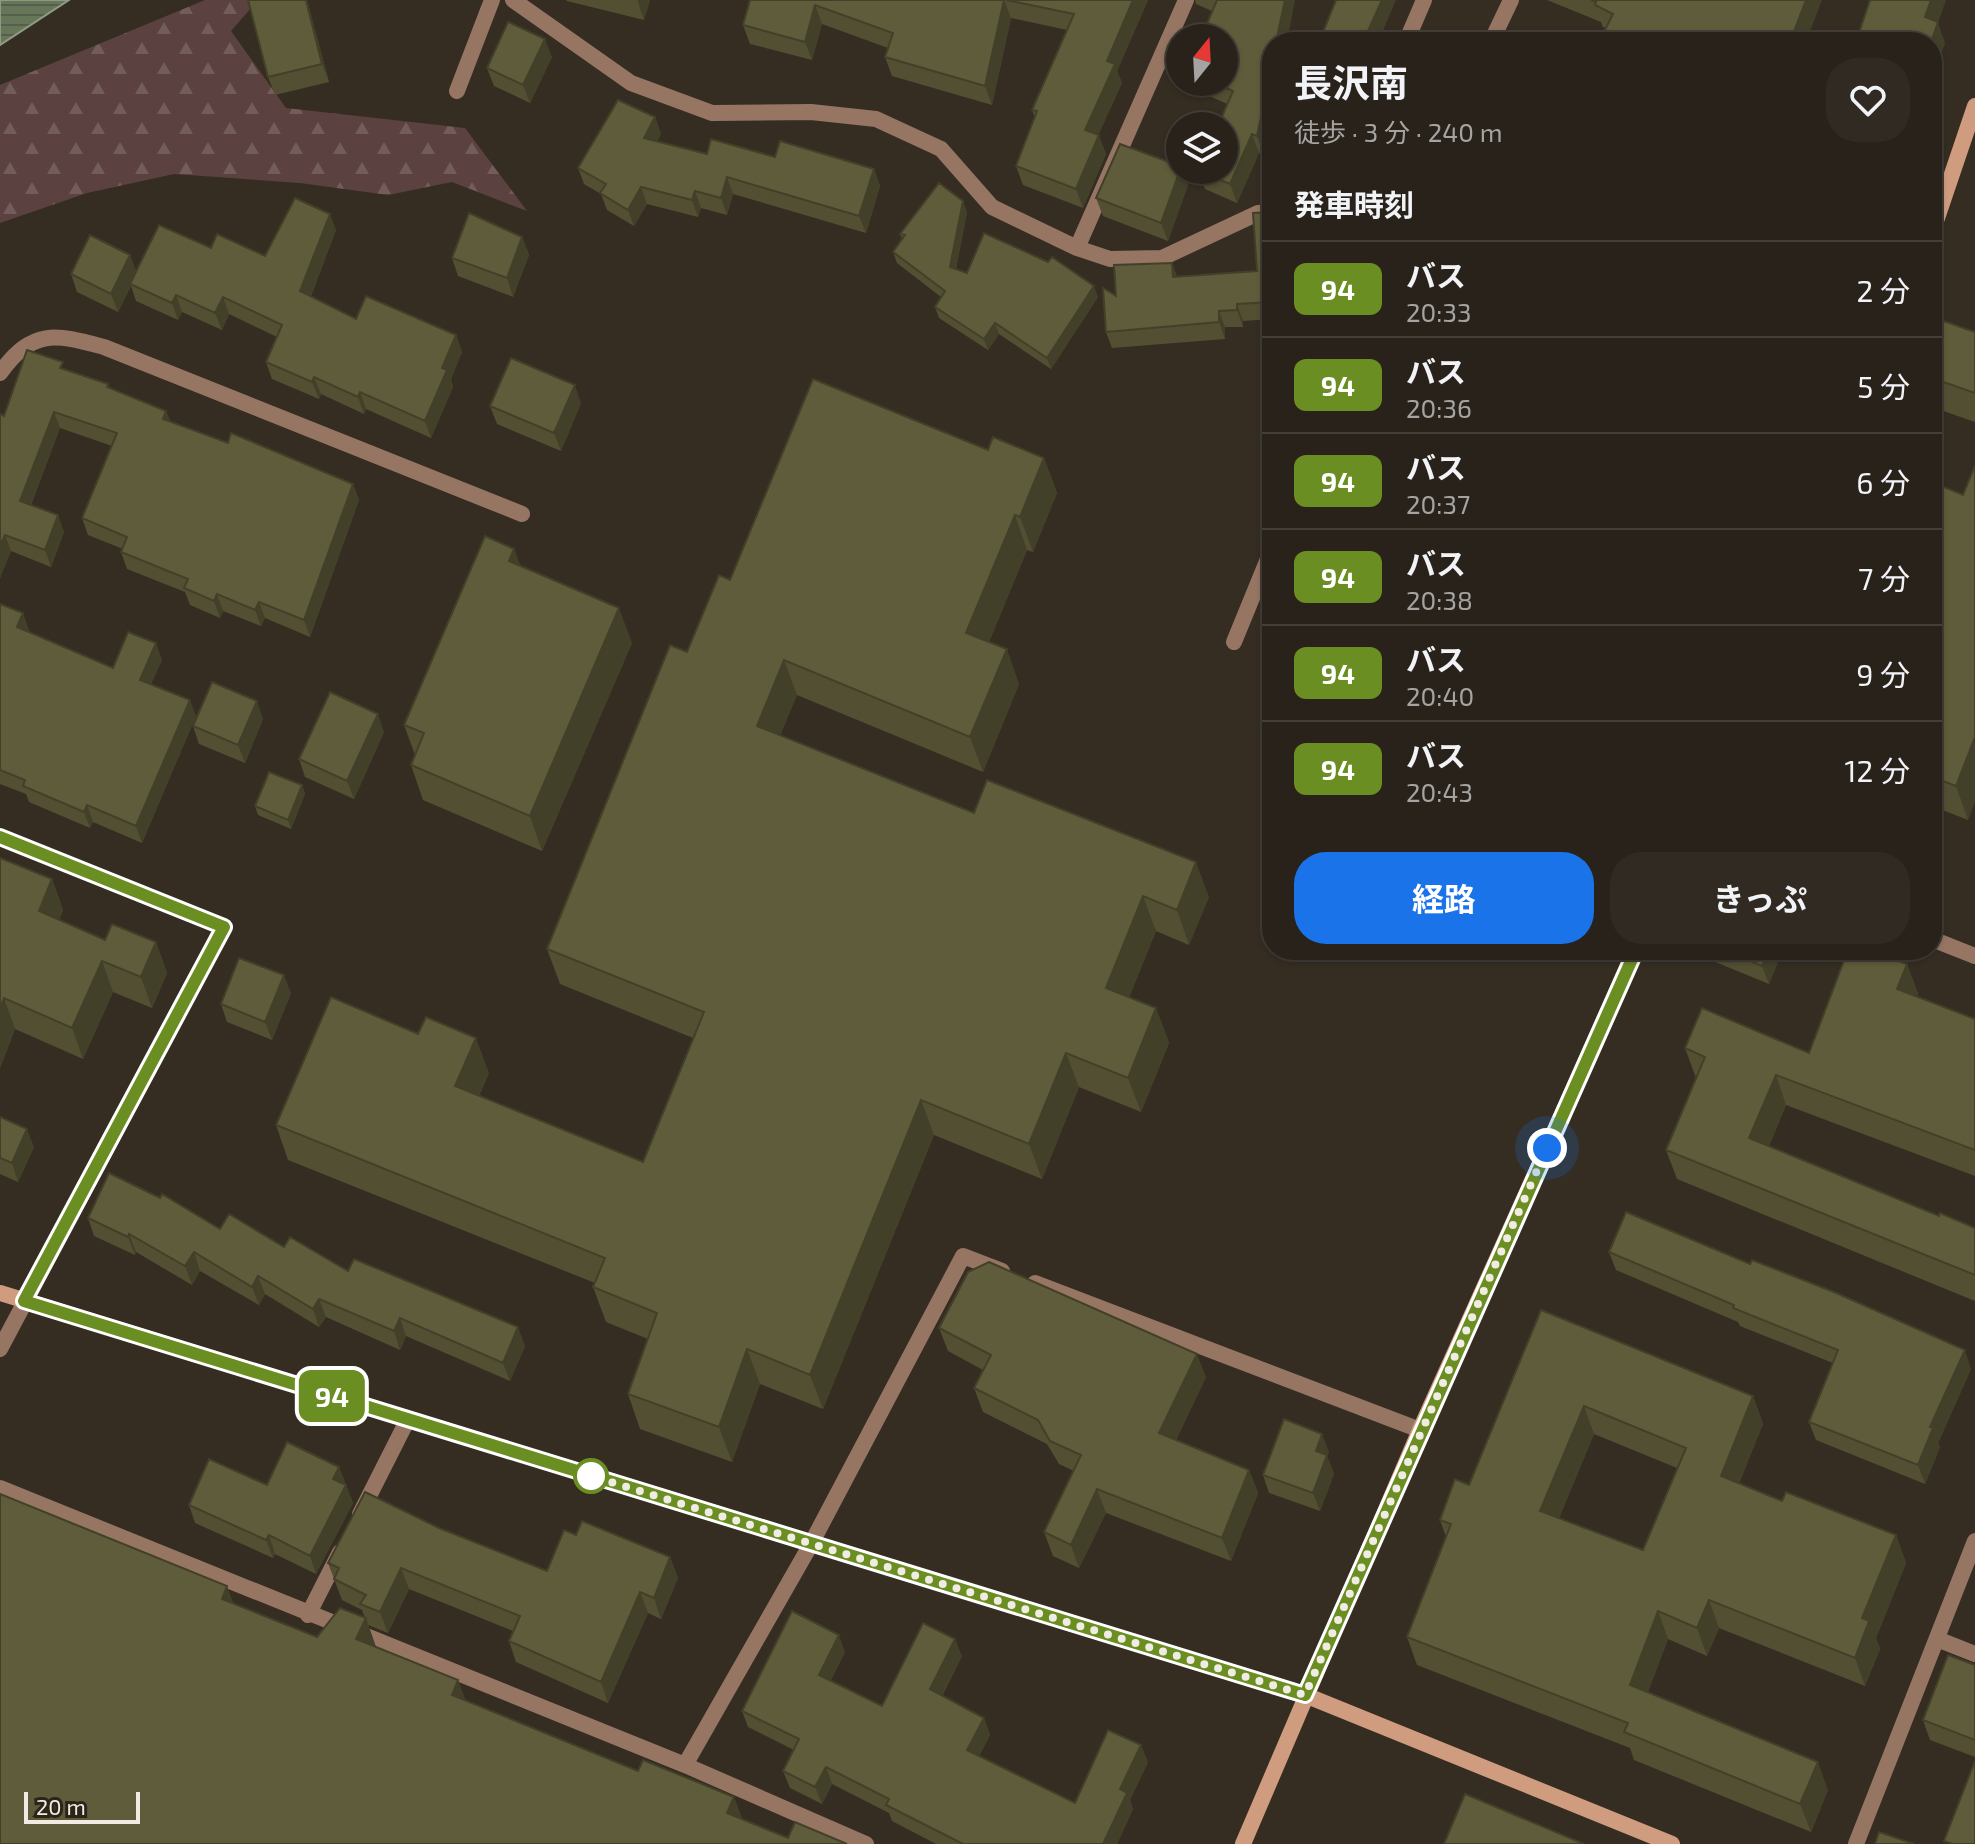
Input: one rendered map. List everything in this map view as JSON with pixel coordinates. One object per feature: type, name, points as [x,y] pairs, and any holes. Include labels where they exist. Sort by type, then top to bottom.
[{"type":"street","points":[[457,91],[492,0]]},
{"type":"street","points":[[513,0],[631,83],[712,113],[811,112],[876,119],[941,149],[992,207],[1077,248],[1110,259],[1162,258],[1262,213]]},
{"type":"street","points":[[1077,248],[1186,0]]},
{"type":"street","points":[[1410,32],[1424,0]]},
{"type":"street","points":[[1496,32],[1511,0]]},
{"type":"street","points":[[1942,203],[1975,106]]},
{"type":"street","points":[[0,373],[34,339],[61,335],[104,347],[522,514]]},
{"type":"street","points":[[1234,642],[1262,573]]},
{"type":"street","points":[[0,837],[224,927],[0,1349]]},
{"type":"street","points":[[1942,943],[1975,956]]},
{"type":"street","points":[[1243,1844],[1420,1430],[1632,960]]},
{"type":"street","points":[[685,1765],[811,1544],[963,1256],[1420,1430]]},
{"type":"street","points":[[0,1293],[1305,1695],[1672,1844]]},
{"type":"street","points":[[308,1615],[408,1419]]},
{"type":"street","points":[[0,1488],[685,1765],[866,1844]]},
{"type":"street","points":[[1856,1844],[1975,1541]]},
{"type":"street","points":[[1937,1639],[1975,1654]]},
{"type":"green space","points":[[205,0],[258,0],[231,31],[286,108],[465,128],[527,211],[452,182],[388,195],[300,183],[174,174],[87,193],[0,223],[0,85]]},
{"type":"shaded area","points":[[0,0],[69,0],[0,45]]},
{"type":"building","points":[[248,0],[306,0],[322,64],[268,77]]},
{"type":"building","points":[[750,0],[1004,0],[985,86],[885,57],[893,33],[815,5],[805,42],[743,25]]},
{"type":"building","points":[[1006,0],[1133,0],[1107,61],[1115,64],[1085,130],[1099,135],[1076,189],[1016,166],[1037,111],[1032,110],[1074,14]]},
{"type":"building","points":[[1217,0],[1285,0],[1278,32],[1262,32],[1262,112],[1257,136],[1252,134],[1238,166],[1238,112],[1224,112],[1231,96],[1238,96],[1238,24],[1207,24]]},
{"type":"building","points":[[1336,0],[1382,0],[1368,32],[1323,32]]},
{"type":"building","points":[[1591,0],[1806,0],[1794,32],[1604,32],[1613,14],[1595,5],[1596,2]]},
{"type":"building","points":[[1870,0],[1931,0],[1925,17],[1938,22],[1934,32],[1859,32]]},
{"type":"building","points":[[508,22],[545,39],[523,85],[487,68]]},
{"type":"building","points":[[618,100],[655,117],[644,138],[707,154],[711,139],[775,157],[780,141],[874,169],[859,216],[727,177],[721,198],[695,191],[692,200],[641,187],[628,210],[600,193],[606,184],[578,168]]},
{"type":"building","points":[[1120,144],[1166,161],[1166,184],[1175,184],[1161,223],[1096,198]]},
{"type":"building","points":[[939,183],[963,201],[950,267],[967,273],[984,233],[1048,262],[1052,257],[1094,286],[1047,358],[995,323],[984,339],[935,307],[945,291],[893,252],[905,235],[900,234]]},
{"type":"building","points":[[295,198],[330,214],[300,291],[356,319],[366,296],[456,335],[442,368],[447,370],[425,421],[360,392],[358,397],[314,377],[312,382],[266,362],[282,325],[223,297],[215,313],[176,295],[172,303],[130,284],[159,225],[211,248],[217,234],[265,256]]},
{"type":"building","points":[[469,213],[522,237],[507,278],[452,258]]},
{"type":"building","points":[[1253,213],[1262,213],[1262,303],[1237,304],[1237,310],[1219,311],[1219,322],[1106,332],[1103,288],[1116,296],[1114,265],[1172,263],[1173,277],[1257,271]]},
{"type":"building","points":[[90,235],[130,255],[111,294],[71,274]]},
{"type":"building","points":[[1942,320],[1975,332],[1975,393],[1942,381]]},
{"type":"building","points":[[27,350],[63,362],[60,368],[108,384],[107,387],[166,411],[163,419],[228,443],[231,433],[353,484],[304,620],[259,602],[255,610],[217,594],[214,601],[184,588],[188,579],[121,552],[127,537],[82,518],[117,433],[54,412],[20,501],[58,515],[45,550],[5,535],[0,546],[0,414],[4,416]]},
{"type":"building","points":[[511,358],[575,385],[554,433],[490,406]]},
{"type":"building","points":[[813,379],[988,450],[993,437],[1044,458],[1020,517],[1015,515],[966,633],[1007,649],[970,737],[784,660],[757,726],[974,813],[987,780],[1196,862],[1177,910],[1143,896],[1106,988],[1156,1008],[1128,1078],[1066,1053],[1029,1144],[921,1100],[810,1375],[747,1349],[719,1427],[628,1394],[657,1313],[593,1287],[605,1258],[276,1125],[331,997],[418,1034],[426,1017],[476,1038],[455,1086],[643,1162],[704,1012],[547,949],[670,645],[687,652],[719,575],[730,580]]},
{"type":"building","points":[[1975,466],[1975,737],[1956,786],[1942,781],[1942,486],[1963,495]]},
{"type":"building","points":[[485,536],[514,549],[509,561],[619,608],[530,816],[411,765],[424,733],[404,725]]},
{"type":"building","points":[[0,604],[23,613],[17,627],[113,668],[128,632],[156,643],[140,680],[190,700],[136,826],[87,805],[84,812],[23,786],[25,780],[0,770]]},
{"type":"building","points":[[212,682],[257,701],[238,745],[193,726]]},
{"type":"building","points":[[330,692],[378,714],[347,781],[299,759]]},
{"type":"building","points":[[269,772],[302,785],[288,820],[255,806]]},
{"type":"building","points":[[0,858],[52,879],[39,911],[105,940],[112,924],[156,942],[141,977],[102,961],[72,1028],[4,998],[0,1009]]},
{"type":"building","points":[[239,958],[284,975],[265,1022],[221,1004]]},
{"type":"building","points":[[1748,960],[1765,960],[1762,966]]},
{"type":"building","points":[[1844,960],[1896,960],[1907,964],[1897,989],[1975,1019],[1975,1150],[1776,1075],[1749,1138],[1975,1228],[1975,1275],[1666,1150],[1705,1057],[1685,1048],[1702,1008],[1809,1053]]},
{"type":"building","points":[[0,1117],[27,1129],[12,1163],[0,1158]]},
{"type":"building","points":[[109,1173],[160,1198],[162,1194],[220,1229],[229,1214],[284,1247],[290,1237],[348,1271],[354,1259],[518,1327],[503,1363],[400,1318],[394,1331],[319,1299],[313,1309],[258,1276],[252,1287],[194,1252],[185,1266],[129,1234],[128,1237],[88,1218]]},
{"type":"building","points":[[1626,1212],[1750,1264],[1752,1260],[1834,1292],[1965,1350],[1930,1427],[1933,1428],[1918,1465],[1809,1422],[1838,1350],[1733,1308],[1734,1305],[1609,1252]]},
{"type":"building","points":[[989,1262],[1197,1354],[1159,1433],[1249,1470],[1222,1538],[1097,1489],[1071,1545],[1044,1532],[1081,1455],[1050,1441],[1038,1420],[974,1388],[991,1355],[939,1328],[968,1272]]},
{"type":"building","points":[[1541,1310],[1753,1396],[1721,1476],[1782,1501],[1786,1492],[1896,1535],[1862,1618],[1869,1621],[1855,1658],[1709,1600],[1697,1628],[1658,1611],[1630,1685],[1818,1762],[1800,1804],[1624,1732],[1628,1723],[1407,1637],[1451,1524],[1440,1520],[1455,1479],[1469,1485]],"holes":[[[1584,1406],[1686,1448],[1643,1550],[1540,1511]]]},
{"type":"building","points":[[1284,1419],[1322,1434],[1316,1451],[1327,1455],[1313,1493],[1263,1475]]},
{"type":"building","points":[[287,1442],[339,1467],[333,1479],[346,1485],[310,1556],[269,1535],[266,1540],[189,1505],[209,1459],[267,1485]]},
{"type":"building","points":[[365,1492],[439,1528],[547,1571],[564,1530],[576,1535],[582,1521],[670,1557],[654,1598],[640,1592],[601,1682],[509,1641],[520,1616],[401,1568],[380,1612],[360,1604],[366,1595],[334,1579],[339,1568],[328,1563]]},
{"type":"building","points":[[0,1494],[227,1586],[222,1599],[317,1637],[340,1608],[366,1618],[356,1639],[458,1680],[452,1695],[638,1771],[643,1760],[734,1797],[727,1813],[788,1838],[795,1822],[847,1844],[0,1844]]},
{"type":"building","points":[[792,1611],[839,1635],[819,1675],[882,1706],[923,1623],[955,1639],[930,1689],[984,1718],[967,1750],[1075,1803],[1108,1730],[1141,1745],[1120,1789],[1127,1793],[1103,1844],[963,1844],[886,1805],[889,1799],[826,1767],[815,1787],[783,1771],[799,1739],[742,1711]]},
{"type":"building","points":[[1948,1655],[1975,1665],[1975,1740],[1923,1720]]},
{"type":"building","points":[[1975,1761],[1975,1844],[1953,1844],[1944,1841]]},
{"type":"building","points":[[1465,1794],[1584,1844],[1444,1844]]},
{"type":"building","points":[[1879,1832],[1914,1844],[1875,1844]]},
{"type":"bus line","name":"94","points":[[0,837],[224,927],[24,1301],[1305,1695],[1420,1430],[1632,960]]},
{"type":"route","points":[[591,1476],[581,1473],[1305,1695],[1547,1148]]}]
